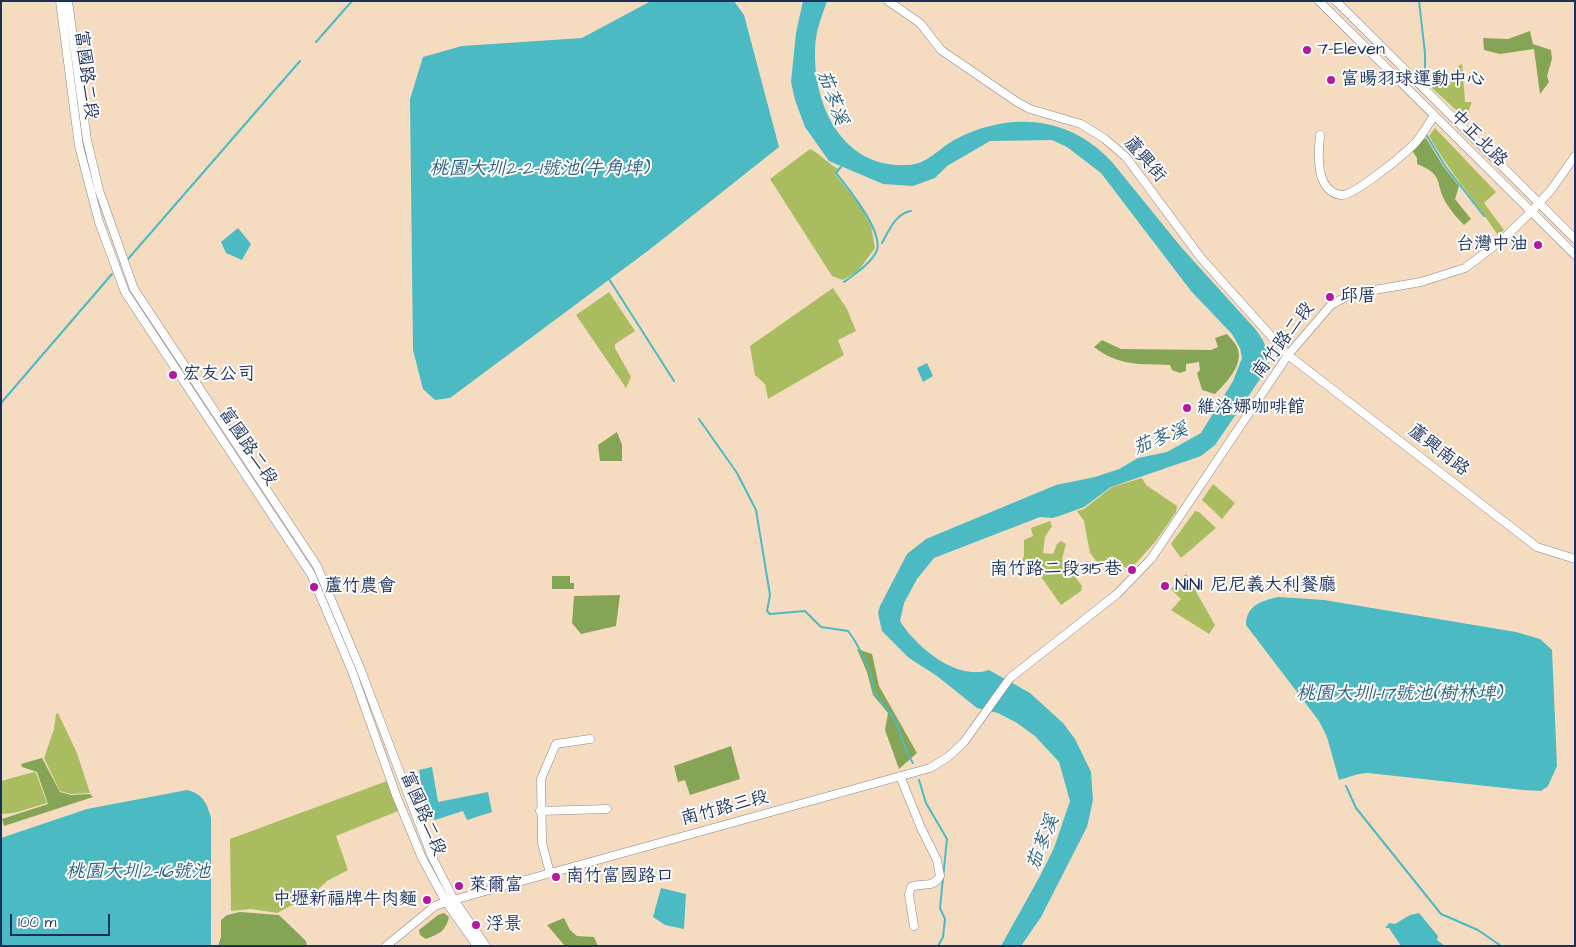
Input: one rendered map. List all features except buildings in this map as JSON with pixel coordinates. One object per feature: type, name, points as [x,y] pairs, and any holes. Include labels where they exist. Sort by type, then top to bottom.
[{"type":"street","name":"富國路二段","points":[[60,1],[79,146],[99,222],[125,292],[311,574],[352,671],[396,795],[422,858],[446,902],[477,946]]},
{"type":"street","name":"富國路二段","points":[[68,1],[87,140],[99,190],[134,289],[317,566],[360,668],[432,857],[454,900],[486,946]]},
{"type":"street","name":"蘆興街","points":[[888,1],[920,23],[941,50],[1017,102],[1030,109],[1081,124],[1105,139],[1126,157],[1201,258],[1288,355]]},
{"type":"street","name":"中正北路","points":[[1319,1],[1575,255]]},
{"type":"street","name":"中正北路","points":[[1336,1],[1575,239]]},
{"type":"street","points":[[1320,135],[1318,158],[1322,180],[1329,188],[1340,195],[1347,194],[1359,188],[1416,142],[1434,116]]},
{"type":"street","name":"南竹路二段","points":[[1010,678],[1117,594],[1151,559],[1288,355],[1321,315],[1342,298],[1351,294],[1422,282],[1465,268],[1502,240],[1538,204],[1551,190],[1575,156]]},
{"type":"street","name":"蘆興南路","points":[[1288,355],[1537,547],[1575,559]]},
{"type":"street","name":"南竹路三段","points":[[386,946],[435,906],[446,902],[930,768],[948,757],[964,742],[1010,678]]},
{"type":"street","points":[[550,873],[542,844],[541,778],[556,744],[590,739]]},
{"type":"street","points":[[900,776],[936,860],[940,876],[932,884],[911,887],[909,896],[914,926]]},
{"type":"street","points":[[540,810],[607,809]]},
{"type":"green space","points":[[1530,31],[1533,44],[1551,50],[1552,59],[1547,76],[1549,82],[1540,94],[1534,49],[1500,54],[1484,50],[1483,38],[1508,39]]},
{"type":"green space","points":[[1462,63],[1465,102],[1472,102],[1466,119],[1432,88],[1434,85],[1451,85],[1449,76]]},
{"type":"green space","points":[[1435,128],[1496,192],[1484,203],[1504,230],[1498,235],[1429,136]]},
{"type":"green space","points":[[1426,138],[1443,166],[1459,186],[1455,199],[1471,219],[1464,225],[1446,203],[1438,180],[1432,172],[1417,164],[1417,158],[1411,149]]},
{"type":"green space","points":[[810,149],[838,169],[835,174],[859,204],[871,226],[875,248],[858,271],[843,280],[832,276],[770,179]]},
{"type":"green space","points":[[833,288],[847,309],[856,331],[838,340],[844,355],[768,399],[765,384],[755,375],[750,346]]},
{"type":"green space","points":[[609,292],[635,331],[615,344],[615,348],[631,377],[626,388],[576,315]]},
{"type":"green space","points":[[1227,334],[1237,347],[1239,353],[1238,360],[1233,373],[1215,394],[1202,390],[1197,373],[1200,370],[1199,362],[1186,364],[1186,371],[1180,373],[1172,370],[1170,365],[1121,361],[1094,347],[1102,340],[1121,349],[1211,350],[1218,347],[1215,338]]},
{"type":"green space","points":[[617,432],[622,445],[622,461],[600,461],[598,445]]},
{"type":"green space","points":[[1142,478],[1146,485],[1177,506],[1176,512],[1155,542],[1129,571],[1112,556],[1100,566],[1090,553],[1084,521],[1077,511],[1084,509],[1112,487]]},
{"type":"green space","points":[[1213,484],[1235,503],[1222,519],[1202,500]]},
{"type":"green space","points":[[1195,511],[1199,512],[1216,528],[1181,558],[1171,544]]},
{"type":"green space","points":[[1050,521],[1052,526],[1045,537],[1043,553],[1053,554],[1057,544],[1061,541],[1066,544],[1062,559],[1082,586],[1081,591],[1061,605],[1029,560],[1024,563],[1022,559],[1024,557],[1024,540],[1033,536],[1031,528]]},
{"type":"green space","points":[[1186,574],[1215,625],[1209,634],[1171,610],[1181,599],[1171,589]]},
{"type":"green space","points":[[552,576],[570,576],[570,583],[574,583],[574,589],[552,589]]},
{"type":"green space","points":[[620,595],[616,626],[581,634],[572,623],[574,596]]},
{"type":"green space","points":[[857,649],[872,654],[879,686],[917,753],[899,769],[885,730],[888,713],[873,695],[867,672]]},
{"type":"green space","points":[[58,713],[77,753],[90,793],[71,794],[60,791],[44,758],[54,729],[56,714]]},
{"type":"green space","points":[[731,746],[740,779],[690,795],[685,780],[678,782],[674,766]]},
{"type":"green space","points":[[42,758],[60,792],[71,795],[90,794],[93,797],[4,826],[2,819],[48,804],[37,772],[22,767],[21,764]]},
{"type":"green space","points":[[34,772],[47,803],[14,813],[1,814],[1,781]]},
{"type":"green space","points":[[387,781],[398,811],[336,836],[348,870],[327,881],[313,894],[277,913],[251,909],[231,911],[230,839]]},
{"type":"green space","points":[[240,912],[279,915],[306,941],[307,946],[218,946],[221,937],[221,920],[227,915]]},
{"type":"green space","points":[[444,913],[449,917],[446,926],[441,931],[426,939],[420,935],[419,930],[438,915]]},
{"type":"green space","points":[[564,918],[570,930],[577,936],[594,937],[598,946],[565,946],[547,925]]},
{"type":"water","name":"桃園大圳2-2-1號池(牛角埤)","points":[[651,1],[734,1],[744,15],[779,147],[649,250],[450,398],[435,400],[423,389],[413,350],[410,99],[423,57],[462,46],[582,38]]},
{"type":"water","points":[[803,1],[827,1],[816,38],[815,60],[818,83],[824,105],[833,125],[846,142],[863,155],[883,163],[914,164],[927,159],[956,139],[976,130],[997,124],[1018,122],[1058,127],[1078,135],[1112,162],[1181,247],[1256,330],[1267,351],[1269,366],[1215,445],[1201,456],[1111,487],[1084,507],[1053,518],[1040,517],[934,558],[917,579],[904,603],[900,621],[917,642],[939,660],[951,666],[964,671],[977,672],[989,670],[1030,693],[1063,723],[1075,739],[1091,772],[1093,800],[1087,827],[1041,917],[1021,946],[1001,946],[1054,848],[1070,801],[1059,762],[1035,736],[1017,723],[998,713],[977,708],[937,676],[909,658],[882,631],[878,613],[880,606],[907,554],[926,539],[1056,485],[1095,477],[1119,469],[1138,458],[1167,452],[1201,433],[1233,381],[1242,358],[1240,348],[1232,334],[1191,291],[1101,173],[1067,147],[1052,140],[990,141],[947,166],[935,178],[913,186],[883,184],[829,161],[805,127],[795,100],[791,82],[796,33]]},
{"type":"water","points":[[238,228],[251,244],[242,260],[226,253],[221,242]]},
{"type":"water","points":[[927,363],[933,376],[923,382],[917,368]]},
{"type":"water","name":"桃園大圳1-17號池(樹林埤)","points":[[1278,597],[1324,600],[1516,632],[1540,639],[1552,650],[1557,766],[1548,786],[1541,791],[1523,790],[1368,773],[1357,774],[1339,780],[1327,737],[1319,721],[1246,625],[1252,608],[1261,602]]},
{"type":"water","points":[[432,767],[438,802],[488,792],[492,812],[467,820],[463,811],[435,820],[425,811],[419,770]]},
{"type":"water","name":"桃園大圳2-16號池","points":[[187,790],[201,797],[208,808],[211,818],[211,946],[1,946],[1,838],[87,809]]},
{"type":"water","points":[[661,888],[686,894],[684,929],[665,925],[653,917]]},
{"type":"water","points":[[1419,913],[1438,936],[1437,940],[1445,946],[1401,946],[1389,928],[1385,928],[1389,923],[1395,924],[1410,915]]},
{"type":"waterway","points":[[316,42],[352,1]]},
{"type":"waterway","points":[[1419,1],[1425,53],[1425,79]]},
{"type":"waterway","points":[[128,259],[300,61]]},
{"type":"waterway","points":[[1427,136],[1445,166],[1484,216]]},
{"type":"waterway","points":[[841,167],[836,173],[870,221],[877,242],[877,250],[872,259],[844,282]]},
{"type":"waterway","points":[[882,243],[897,219],[906,212],[911,211]]},
{"type":"waterway","points":[[1,403],[112,274]]},
{"type":"waterway","points":[[609,279],[674,381]]},
{"type":"waterway","points":[[699,419],[737,473],[756,510],[770,595],[767,611],[770,614],[805,611],[821,627],[848,631],[868,667],[875,693],[895,720],[913,763]]},
{"type":"waterway","points":[[919,780],[926,803],[947,839],[940,908],[945,919],[943,937],[938,946]]},
{"type":"waterway","points":[[1346,786],[1356,808],[1441,914],[1478,930],[1501,946]]},
{"type":"place","name":"7-Eleven","points":[[1307,50]]},
{"type":"place","name":"富暘羽球運動中心","points":[[1331,80]]},
{"type":"place","name":"台灣中油","points":[[1538,245]]},
{"type":"place","name":"邱厝","points":[[1330,297]]},
{"type":"place","name":"宏友公司","points":[[173,375]]},
{"type":"place","name":"維洛娜咖啡館","points":[[1187,408]]},
{"type":"place","name":"南竹路二段315巷","points":[[1132,570]]},
{"type":"place","name":"NINI 尼尼義大利餐廳","points":[[1165,586]]},
{"type":"place","name":"蘆竹農會","points":[[314,587]]},
{"type":"place","name":"南竹富國路口","points":[[556,877]]},
{"type":"place","name":"萊爾富","points":[[459,886]]},
{"type":"place","name":"中壢新福牌牛肉麵","points":[[427,900]]},
{"type":"place","name":"浮景","points":[[476,925]]},
{"type":"water label","name":"茄苳溪","points":[[831,98]]},
{"type":"water label","name":"茄苳溪","points":[[1161,440]]},
{"type":"water label","name":"茄苳溪","points":[[1044,843]]}]
